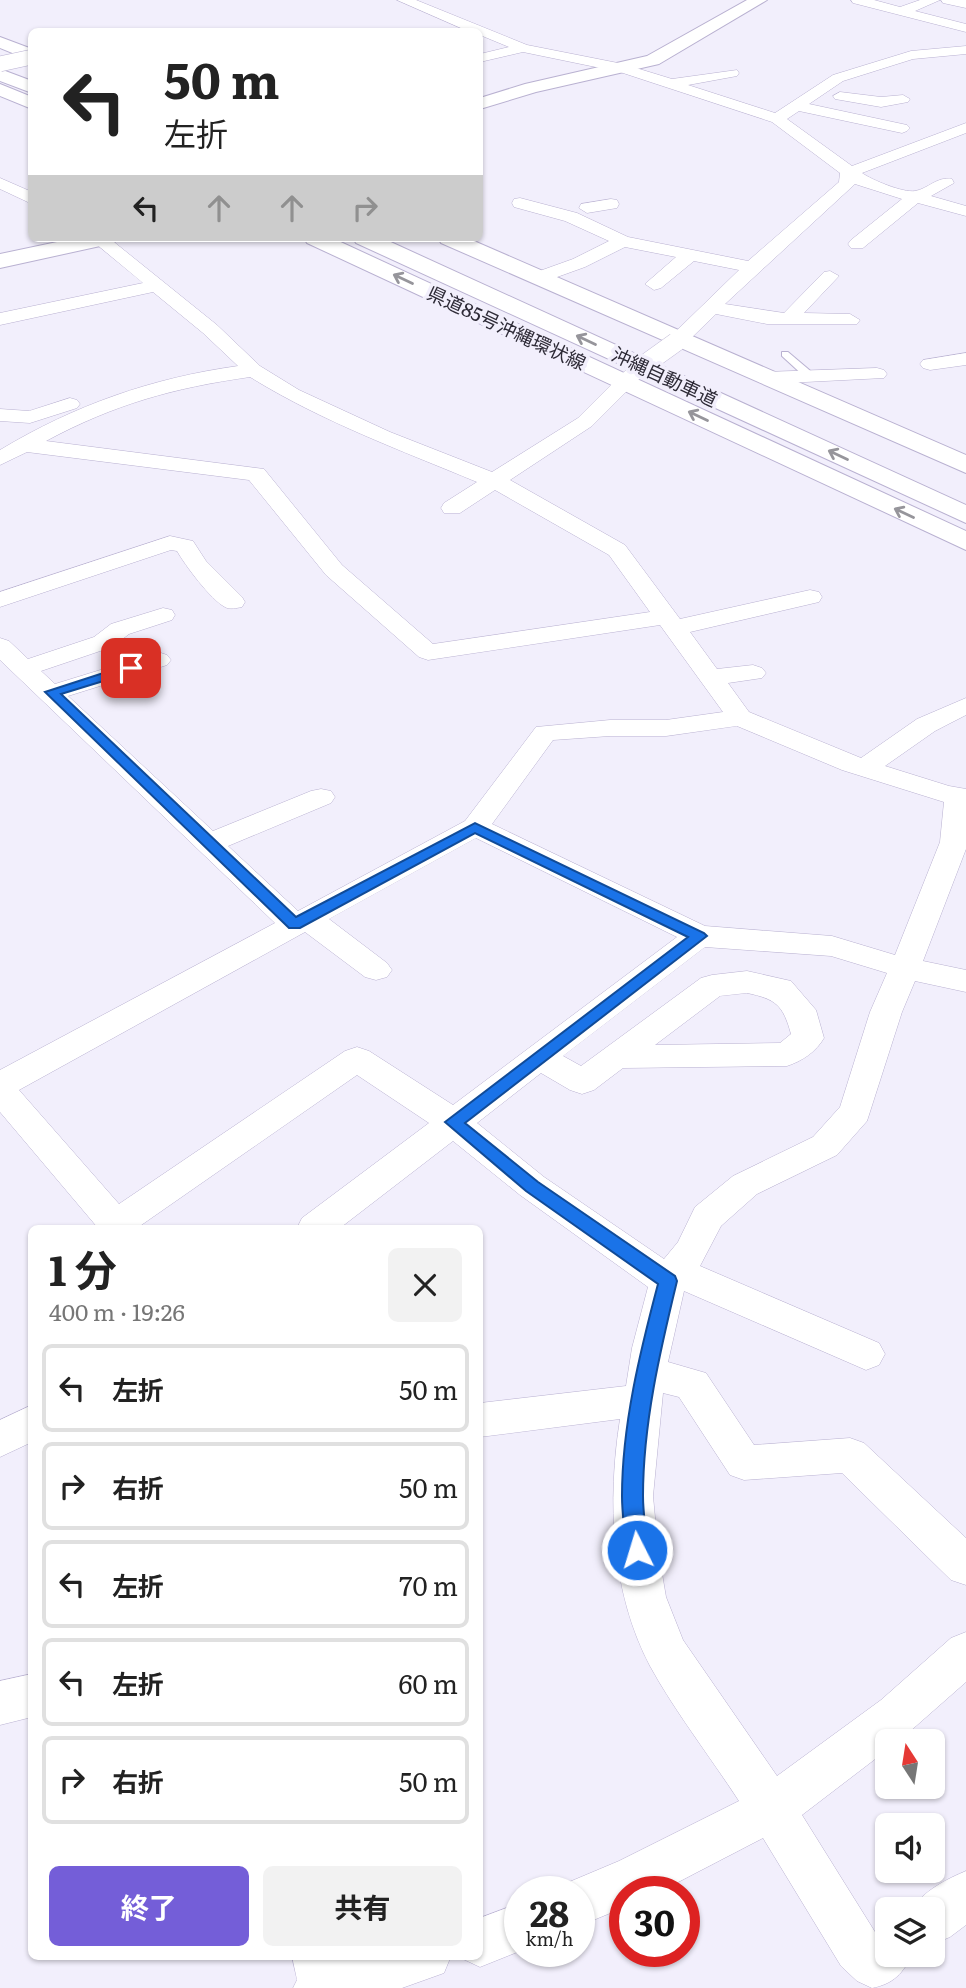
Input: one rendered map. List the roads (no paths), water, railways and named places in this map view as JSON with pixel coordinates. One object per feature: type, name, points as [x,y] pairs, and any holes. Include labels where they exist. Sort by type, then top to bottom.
[{"type":"main road","points":[[483,103],[531,88],[623,68],[665,55],[759,0]]},
{"type":"main road","points":[[0,42],[28,55]]},
{"type":"main road","points":[[0,58],[28,70]]},
{"type":"main road","points":[[0,74],[28,86]]},
{"type":"main road","points":[[0,89],[28,102]]},
{"type":"main road","points":[[0,261],[83,242]]},
{"type":"main road","name":"県道85号沖縄環状線","points":[[324,242],[630,376],[966,542]]},
{"type":"main road","name":"沖縄自動車道","points":[[373,242],[966,515]]},
{"type":"main road","name":"沖縄自動車道","points":[[419,242],[966,490]]},
{"type":"main road","points":[[458,242],[966,465]]},
{"type":"street","points":[[404,0],[473,28]]},
{"type":"street","points":[[858,0],[966,28]]},
{"type":"street","points":[[901,11],[933,0]]},
{"type":"street","points":[[948,0],[966,4]]},
{"type":"street","points":[[483,32],[523,48],[623,68],[777,119],[866,184],[966,211]]},
{"type":"street","points":[[483,57],[523,48]]},
{"type":"street","points":[[777,119],[838,78],[911,54],[966,50]]},
{"type":"street","points":[[0,64],[28,58]]},
{"type":"street","points":[[668,83],[732,73]]},
{"type":"street","points":[[818,92],[881,102],[903,99]]},
{"type":"street","points":[[795,106],[902,128]]},
{"type":"street","points":[[848,173],[966,128]]},
{"type":"street","points":[[453,508],[497,482],[585,422],[630,376],[678,340],[752,267],[847,184],[848,173]]},
{"type":"street","points":[[0,183],[28,197]]},
{"type":"street","points":[[857,244],[914,198],[946,183]]},
{"type":"street","points":[[520,203],[578,208],[611,204]]},
{"type":"street","points":[[578,208],[623,241],[752,267]]},
{"type":"street","points":[[540,277],[579,263],[623,241]]},
{"type":"street","points":[[106,242],[210,329],[253,370],[292,394],[340,417],[497,482],[617,550],[740,718]]},
{"type":"street","points":[[654,284],[690,255]]},
{"type":"street","points":[[788,319],[830,276]]},
{"type":"street","points":[[0,319],[158,286]]},
{"type":"street","points":[[711,307],[788,319],[850,320]]},
{"type":"street","points":[[930,364],[966,359]]},
{"type":"street","points":[[0,459],[53,429],[144,391],[177,382],[253,370]]},
{"type":"street","points":[[766,377],[877,373]]},
{"type":"street","points":[[0,415],[30,417],[97,396],[144,391]]},
{"type":"street","points":[[24,445],[257,474],[334,570],[428,652],[670,623],[810,597]]},
{"type":"street","points":[[0,600],[170,543],[185,546],[197,565],[233,602]]},
{"type":"street","points":[[25,668],[103,642],[120,629],[163,615]]},
{"type":"street","points":[[0,646],[210,843],[301,921],[376,970]]},
{"type":"street","points":[[52,692],[158,660]]},
{"type":"street","points":[[710,677],[753,673]]},
{"type":"street","points":[[865,768],[895,744],[952,711],[966,706]]},
{"type":"street","points":[[0,1085],[475,827],[545,733],[610,728],[666,729],[740,718],[865,768],[962,796],[954,842],[886,1012],[855,1112],[825,1146],[746,1185],[708,1217],[691,1251],[672,1276],[645,1387],[633,1496],[637,1550],[645,1597],[666,1652],[772,1809],[858,1950],[875,1963]]},
{"type":"street","points":[[210,843],[321,797]]},
{"type":"street","points":[[475,827],[699,936],[832,946],[905,968],[966,981]]},
{"type":"street","points":[[319,1225],[699,936]]},
{"type":"street","points":[[539,1057],[582,1082],[712,986],[747,982],[780,989],[800,1010],[808,1038],[787,1054],[617,1057]]},
{"type":"street","points":[[119,1225],[357,1059],[453,1122],[532,1186],[672,1276],[866,1354]]},
{"type":"street","points":[[0,1090],[117,1225]]},
{"type":"street","points":[[483,1419],[645,1387],[692,1384],[744,1463],[850,1455],[966,1566]]},
{"type":"street","points":[[0,1440],[28,1424]]},
{"type":"street","points":[[595,1895],[636,1878],[772,1809],[897,1715],[966,1653]]},
{"type":"street","points":[[0,1703],[28,1696]]},
{"type":"street","points":[[945,1911],[966,1895]]},
{"type":"street","points":[[483,1940],[504,1933]]},
{"type":"street","points":[[320,1980],[409,1960]]},
{"type":"lane","points":[[785,354],[810,376]]}]
